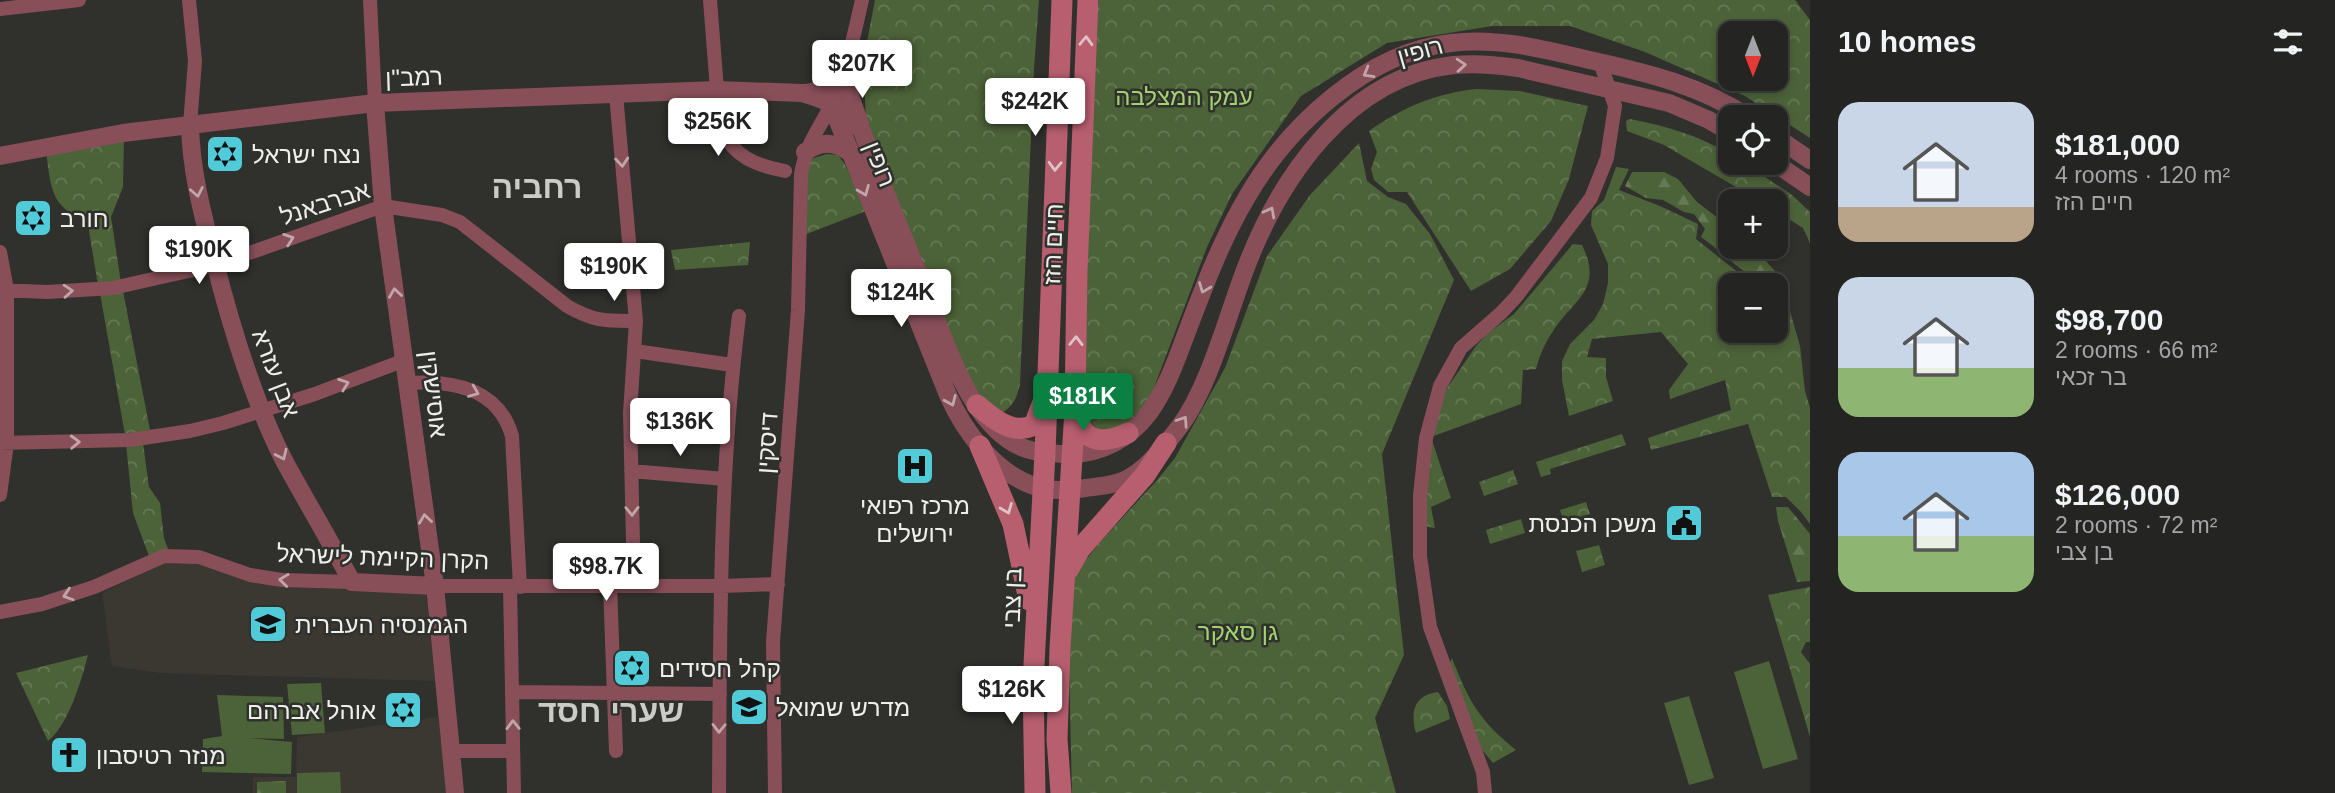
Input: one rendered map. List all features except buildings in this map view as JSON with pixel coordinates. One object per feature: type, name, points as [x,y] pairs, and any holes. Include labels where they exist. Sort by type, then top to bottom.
[{"type":"main road","name":"חיים הזז","points":[[1043,489],[1062,0]]},
{"type":"main road","name":"חיים הזז","points":[[1071,490],[1088,0]]},
{"type":"main road","points":[[977,405],[1005,425],[1027,428],[1038,419],[1046,386]]},
{"type":"main road","points":[[1075,410],[1082,429],[1092,439],[1107,440],[1128,433]]},
{"type":"main road","points":[[1065,578],[1080,549],[1145,475],[1166,443]]},
{"type":"main road","points":[[980,446],[1013,524],[1026,581],[1036,646]]},
{"type":"main road","name":"בן צבי","points":[[1035,793],[1033,684],[1043,489]]},
{"type":"main road","name":"בן צבי","points":[[1061,793],[1057,739],[1060,648],[1071,490]]},
{"type":"street","points":[[0,9],[79,0]]},
{"type":"street","name":"אבן עזרא","points":[[189,0],[195,61],[190,151],[197,195],[232,328],[263,411],[287,465],[352,582]]},
{"type":"street","name":"אוסישקין","points":[[370,0],[383,206],[435,586],[455,793]]},
{"type":"street","points":[[710,0],[720,128],[729,145],[742,156],[764,167],[785,171]]},
{"type":"street","name":"דיסקין","points":[[775,793],[773,642],[799,310],[799,194],[805,152],[831,104],[862,0]]},
{"type":"street","name":"רופין","points":[[831,104],[848,113],[862,131],[957,369],[977,405],[994,428],[1019,447],[1045,453],[1073,454],[1107,447],[1128,433],[1147,415],[1165,386],[1216,257],[1248,194],[1287,144],[1337,92],[1375,68],[1413,50],[1452,42],[1497,42],[1600,62],[1688,86],[1728,105]]},
{"type":"street","points":[[1485,793],[1483,772],[1430,627],[1421,578],[1420,496],[1426,438],[1440,386],[1461,348],[1516,297],[1591,198],[1607,158],[1615,106],[1600,62]]},
{"type":"street","name":"רופין","points":[[831,104],[952,405],[966,430],[1013,475],[1043,489],[1071,490],[1109,486],[1132,476],[1166,443],[1197,399],[1246,267],[1271,209],[1304,158],[1352,110],[1403,79],[1420,72],[1454,65],[1485,64],[1518,68],[1669,103],[1718,125]]},
{"type":"street","points":[[802,93],[824,88],[842,73],[862,131]]},
{"type":"street","name":"רמב\"ן","points":[[0,156],[64,143],[190,125],[375,103],[717,90],[802,93],[831,104]]},
{"type":"street","points":[[616,94],[636,321],[630,413],[634,585]]},
{"type":"street","points":[[805,152],[818,144],[827,143],[849,152]]},
{"type":"street","points":[[1788,145],[1810,160]]},
{"type":"street","points":[[1788,172],[1810,187]]},
{"type":"street","name":"אברבאנל","points":[[4,290],[47,292],[113,288],[215,265],[383,206],[442,215],[460,222],[567,306],[598,321],[636,321]]},
{"type":"street","points":[[0,253],[4,290],[0,495]]},
{"type":"street","points":[[719,793],[725,480],[739,316]]},
{"type":"street","points":[[635,351],[733,365]]},
{"type":"street","points":[[3,443],[130,440],[212,426],[315,394],[405,360]]},
{"type":"street","points":[[407,383],[432,381],[467,388],[486,397],[505,415],[512,436],[515,587],[512,692],[514,793]]},
{"type":"street","points":[[631,471],[725,480]]},
{"type":"street","name":"הקרן הקיימת לישראל","points":[[0,612],[42,604],[94,587],[164,556],[200,557],[250,575],[305,582],[515,587],[778,584]]},
{"type":"street","points":[[610,585],[615,751]]},
{"type":"street","points":[[512,692],[720,694]]},
{"type":"street","points":[[450,751],[513,751]]},
{"type":"shaded area","name":"הגמנסיה העברית","points":[[190,559],[348,588],[426,594],[435,681],[160,673],[112,666],[102,593],[168,561]]},
{"type":"shaded area","points":[[438,717],[449,793],[253,793],[253,777],[296,777],[297,737]]},
{"type":"green space","points":[[875,0],[1039,0],[1020,384],[1014,400],[1002,413],[978,400],[928,282],[866,118],[863,63]]},
{"type":"green space","name":"עמק המצלבה","points":[[1099,0],[1795,0],[1810,20],[1810,138],[1788,124],[1788,105],[1759,105],[1734,91],[1788,91],[1788,21],[1718,21],[1718,84],[1645,52],[1570,26],[1492,26],[1387,43],[1301,96],[1232,194],[1207,247],[1149,401],[1123,429],[1098,430],[1086,417],[1084,132]]},
{"type":"green space","points":[[1477,89],[1520,91],[1588,106],[1569,179],[1551,221],[1510,269],[1471,291],[1407,192],[1388,192],[1374,180],[1371,169],[1377,152],[1369,131],[1420,103]]},
{"type":"green space","points":[[1630,119],[1669,128],[1718,148],[1718,175],[1762,175],[1783,189],[1739,189],[1664,145],[1627,131],[1626,121]]},
{"type":"green space","points":[[124,138],[123,187],[111,217],[121,283],[98,285],[87,219],[75,215],[59,203],[51,185],[46,152]]},
{"type":"green space","name":"גן סאקר","points":[[1359,143],[1367,181],[1388,197],[1406,204],[1430,234],[1454,280],[1382,454],[1404,655],[1375,718],[1396,793],[1072,793],[1068,626],[1072,581],[1101,541],[1175,458],[1225,368],[1267,256],[1310,195]]},
{"type":"green space","points":[[827,154],[838,155],[846,166],[866,211],[804,235],[807,160]]},
{"type":"green space","points":[[1616,167],[1629,169],[1619,190],[1698,224],[1696,239],[1739,273],[1718,273],[1718,343],[1788,343],[1788,304],[1800,346],[1805,391],[1810,408],[1810,524],[1786,497],[1772,497],[1748,424],[1651,450],[1648,438],[1731,410],[1725,380],[1670,399],[1669,390],[1688,364],[1661,332],[1592,339],[1587,357],[1606,358],[1606,377],[1613,401],[1569,416],[1562,380],[1562,361],[1570,344],[1594,320],[1603,304],[1608,283],[1608,264],[1591,225],[1592,211],[1604,200]]},
{"type":"green space","points":[[1632,172],[1664,172],[1678,179],[1697,202],[1718,218],[1718,251],[1701,237],[1705,229],[1694,214],[1684,212],[1663,200],[1646,198],[1625,186]]},
{"type":"green space","points":[[1788,192],[1810,212],[1810,243],[1803,228],[1788,219]]},
{"type":"green space","points":[[750,242],[748,265],[675,270],[671,250]]},
{"type":"green space","points":[[1573,244],[1582,245],[1588,260],[1588,282],[1549,338],[1536,369],[1523,370],[1521,404],[1431,437],[1451,498],[1431,507],[1435,528],[1424,526],[1424,474],[1428,431],[1443,394],[1476,346],[1488,333],[1514,314]]},
{"type":"green space","points":[[1728,259],[1764,259],[1777,273],[1746,273]]},
{"type":"green space","points":[[123,291],[150,430],[125,435],[100,293]]},
{"type":"green space","points":[[1622,434],[1626,445],[1550,469],[1551,474],[1541,477],[1536,462]]},
{"type":"green space","points":[[143,443],[149,487],[160,503],[168,549],[149,556],[133,513],[126,444]]},
{"type":"green space","points":[[1513,470],[1518,484],[1484,496],[1479,482]]},
{"type":"green space","points":[[1586,502],[1590,514],[1564,522],[1560,510]]},
{"type":"green space","points":[[1776,507],[1788,507],[1810,534],[1810,581],[1797,582]]},
{"type":"green space","points":[[1521,519],[1525,533],[1490,544],[1486,530]]},
{"type":"green space","points":[[1599,545],[1605,565],[1582,572],[1576,551]]},
{"type":"green space","points":[[1810,587],[1810,642],[1806,642],[1801,652],[1810,664],[1810,737],[1768,595]]},
{"type":"green space","points":[[88,655],[68,714],[48,741],[16,673]]},
{"type":"green space","points":[[1452,658],[1476,709],[1516,750],[1493,763],[1483,751],[1447,669]]},
{"type":"green space","points":[[1769,661],[1798,759],[1763,769],[1734,672]]},
{"type":"green space","points":[[321,683],[325,733],[292,735],[287,684]]},
{"type":"green space","points":[[1438,692],[1447,706],[1450,719],[1416,733],[1416,706],[1424,697]]},
{"type":"green space","points":[[217,695],[283,697],[284,739],[247,738],[292,742],[291,774],[202,772],[203,739],[222,736]]},
{"type":"green space","points":[[1689,696],[1714,778],[1689,785],[1664,703]]},
{"type":"green space","points":[[340,772],[341,793],[297,793],[297,773]]},
{"type":"green space","points":[[286,781],[286,793],[257,793],[257,782]]},
{"type":"place","name":"נצח ישראל","points":[[225,154]]},
{"type":"place","name":"חורב","points":[[33,218]]},
{"type":"place","name":"מרכז רפואי ירושלים","points":[[915,466]]},
{"type":"place","name":"משכן הכנסת","points":[[1684,523]]},
{"type":"place","name":"הגמנסיה העברית","points":[[268,624]]},
{"type":"place","name":"קהל חסידים","points":[[632,668]]},
{"type":"place","name":"מדרש שמואל","points":[[749,707]]},
{"type":"place","name":"אוהל אברהם","points":[[403,710]]},
{"type":"place","name":"מנזר רטיסבון","points":[[69,755]]},
{"type":"district","name":"רחביה","points":[[537,187]]},
{"type":"district","name":"שערי חסד","points":[[611,711]]}]
